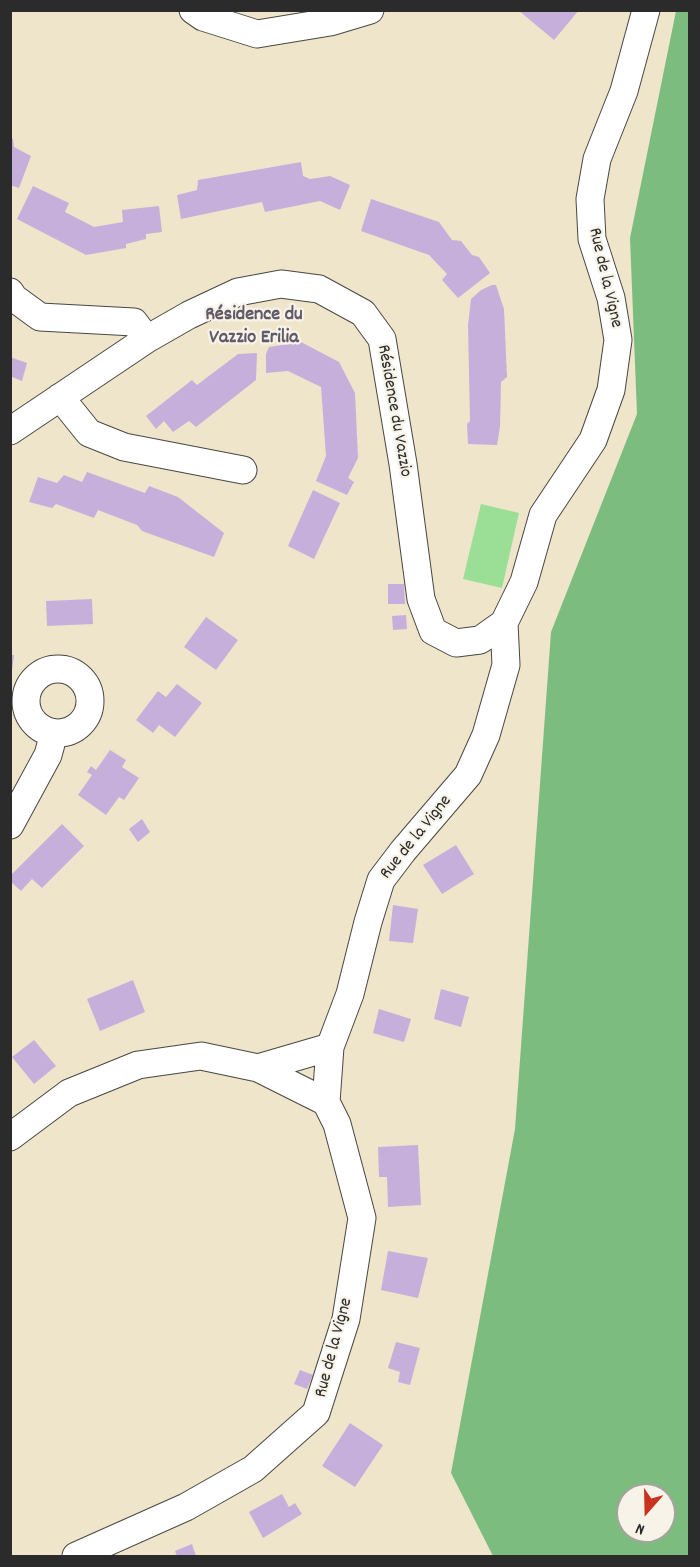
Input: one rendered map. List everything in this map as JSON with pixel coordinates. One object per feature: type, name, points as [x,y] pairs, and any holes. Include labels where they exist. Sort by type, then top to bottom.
[{"type":"street","points":[[193,10],[203,17],[257,34],[330,22],[370,10]]},
{"type":"street","name":"Rue de la Vigne","points":[[76,1557],[186,1508],[253,1469],[316,1413],[346,1319],[362,1218],[337,1124],[327,1102],[330,1047],[350,994],[381,880],[468,775],[486,735],[506,665],[504,623],[524,582],[543,515],[593,440],[611,390],[618,340],[611,298],[592,239],[590,199],[597,159],[624,91],[646,10]]},
{"type":"street","name":"Résidence du Vazzio","points":[[10,431],[147,339],[189,315],[238,292],[281,284],[319,289],[363,313],[382,339],[404,464],[421,599],[433,631],[456,643],[480,640],[504,623]]},
{"type":"street","points":[[10,292],[14,298],[40,317],[134,322],[147,339]]},
{"type":"street","points":[[60,398],[88,433],[124,447],[243,470]]},
{"type":"street","points":[[10,825],[48,755],[54,733]]},
{"type":"street","points":[[258,1068],[330,1047]]},
{"type":"street","points":[[10,1137],[69,1093],[138,1065],[201,1056],[258,1068],[327,1102]]},
{"type":"green space","points":[[676,11],[690,11],[689,1556],[493,1556],[451,1473],[515,1129],[551,632],[637,414],[630,238]]},
{"type":"green space","points":[[481,504],[519,513],[502,588],[463,579]]},
{"type":"building","points":[[518,10],[579,10],[554,40]]},
{"type":"building","points":[[10,138],[13,139],[14,147],[31,156],[19,188],[10,185]]},
{"type":"building","points":[[301,162],[303,176],[310,179],[330,176],[350,185],[340,210],[320,201],[265,212],[262,202],[181,219],[177,195],[197,190],[198,180]]},
{"type":"building","points":[[33,186],[69,203],[65,212],[94,227],[123,222],[122,210],[159,206],[162,232],[146,234],[146,239],[126,244],[126,248],[86,255],[17,219]]},
{"type":"building","points":[[371,199],[439,222],[452,240],[461,241],[472,255],[479,257],[490,273],[458,298],[442,280],[447,274],[429,255],[361,231]]},
{"type":"building","points":[[496,285],[504,309],[507,377],[501,382],[500,427],[497,445],[468,444],[467,424],[470,421],[468,325],[471,299],[481,290]]},
{"type":"building","points":[[301,342],[339,362],[355,393],[358,458],[348,478],[354,482],[347,495],[316,481],[326,456],[321,387],[288,371],[266,373],[266,354],[269,347]]},
{"type":"building","points":[[257,353],[256,380],[196,427],[189,421],[173,432],[164,421],[156,429],[146,416],[192,380],[197,385],[238,354]]},
{"type":"building","points":[[10,357],[27,363],[22,381],[10,376]]},
{"type":"building","points":[[87,472],[145,493],[149,486],[178,497],[224,533],[214,557],[142,531],[137,525],[98,510],[94,518],[56,504],[52,508],[29,502],[38,477],[57,483],[64,475],[82,482]]},
{"type":"building","points":[[313,490],[340,503],[314,559],[288,546]]},
{"type":"building","points":[[388,584],[404,584],[405,604],[388,604]]},
{"type":"building","points":[[92,599],[93,624],[47,626],[46,601]]},
{"type":"building","points":[[406,615],[407,629],[393,630],[392,616]]},
{"type":"building","points":[[206,617],[238,640],[216,670],[184,647]]},
{"type":"building","points":[[10,655],[14,655],[12,671],[10,671]]},
{"type":"building","points":[[177,684],[202,703],[175,737],[159,725],[153,733],[136,720],[158,691],[166,697]]},
{"type":"building","points":[[110,750],[126,760],[122,767],[139,778],[124,800],[119,797],[106,815],[78,795],[92,775],[87,772],[91,766],[96,770]]},
{"type":"building","points":[[142,819],[150,832],[138,842],[129,829]]},
{"type":"building","points":[[62,824],[84,846],[42,888],[32,879],[21,891],[10,881],[10,876]]},
{"type":"building","points":[[456,845],[474,874],[442,894],[423,865]]},
{"type":"building","points":[[393,905],[418,909],[413,943],[389,941]]},
{"type":"building","points":[[133,980],[145,1012],[100,1031],[87,999]]},
{"type":"building","points":[[441,989],[469,997],[461,1027],[434,1019]]},
{"type":"building","points":[[379,1009],[411,1019],[404,1042],[373,1033]]},
{"type":"building","points":[[34,1040],[56,1066],[34,1084],[12,1057]]},
{"type":"building","points":[[418,1145],[421,1205],[388,1207],[387,1177],[379,1177],[378,1147]]},
{"type":"building","points":[[388,1251],[428,1258],[418,1298],[381,1290]]},
{"type":"building","points":[[396,1342],[420,1348],[410,1385],[398,1382],[400,1372],[388,1368]]},
{"type":"building","points":[[300,1370],[313,1375],[307,1389],[294,1384]]},
{"type":"building","points":[[350,1423],[383,1445],[355,1487],[322,1466]]},
{"type":"building","points":[[282,1494],[289,1507],[295,1503],[302,1514],[263,1538],[249,1512]]},
{"type":"building","points":[[192,1544],[196,1556],[177,1556],[175,1551]]},
{"type":"district","name":"Résidence du Vazzio Erilia","points":[[254,328]]}]
